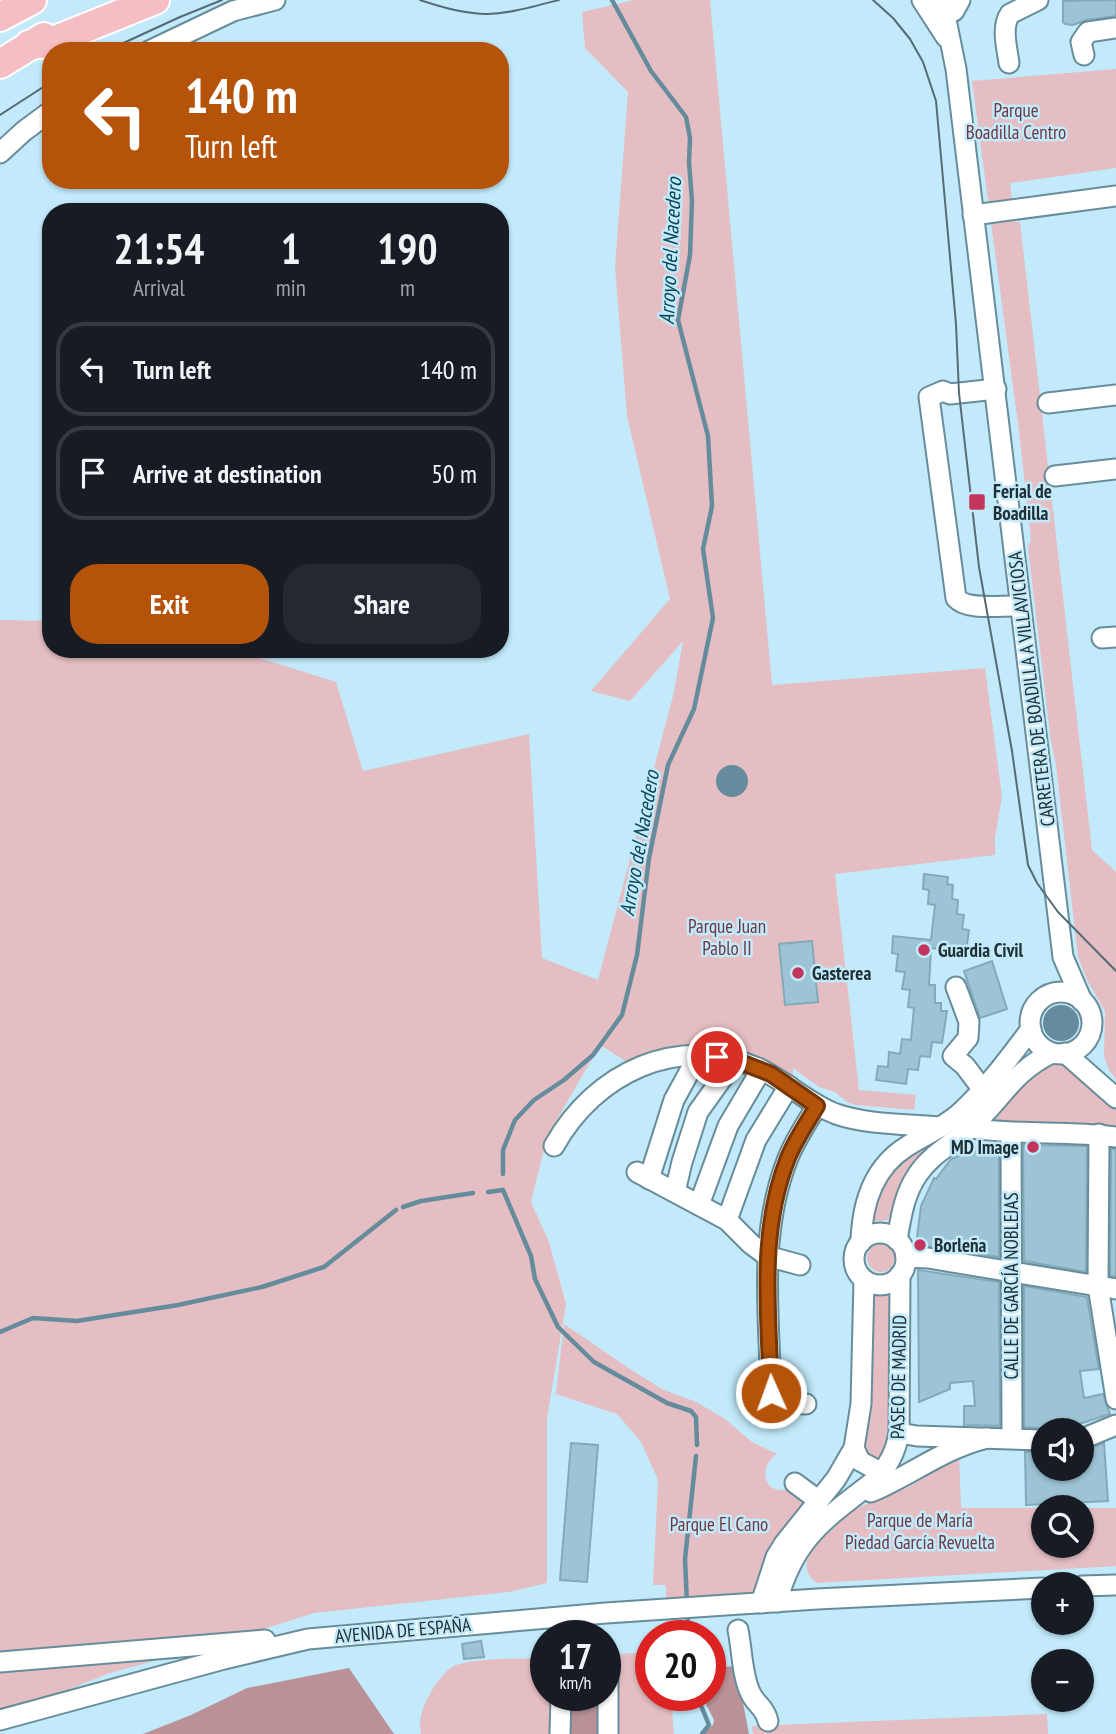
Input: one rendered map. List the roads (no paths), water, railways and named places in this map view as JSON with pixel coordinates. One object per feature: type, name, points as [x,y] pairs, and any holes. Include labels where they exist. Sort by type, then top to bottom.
[{"type":"highway","points":[[0,18],[32,0]]},
{"type":"highway","points":[[0,64],[110,0]]},
{"type":"highway","points":[[50,42],[155,0]]},
{"type":"highway","points":[[29,45],[42,44]]},
{"type":"street","points":[[168,42],[233,11],[275,0]]},
{"type":"street","points":[[922,0],[952,46]]},
{"type":"street","points":[[1009,64],[1006,18],[1038,0]]},
{"type":"street","name":"CARRETERA DE BOADILLA A VILLAVICIOSA","points":[[953,3],[952,46],[996,389],[1063,957],[1083,1001]]},
{"type":"street","points":[[1084,55],[1082,42],[1088,32],[1116,28]]},
{"type":"street","points":[[0,153],[42,118]]},
{"type":"street","points":[[973,215],[1116,196]]},
{"type":"street","points":[[996,389],[950,394],[943,391],[929,397],[956,598],[969,607],[1020,606]]},
{"type":"street","points":[[1048,403],[1116,395]]},
{"type":"street","points":[[1055,476],[1116,469]]},
{"type":"street","points":[[1063,957],[1045,996],[1033,1010],[1031,1029],[1034,1039],[1042,1048],[1058,1053],[1100,1083],[1116,1098]]},
{"type":"street","points":[[956,987],[969,1021],[968,1038],[953,1056],[965,1066],[983,1090]]},
{"type":"street","points":[[1045,996],[1063,992],[1073,995],[1083,1001],[1091,1018],[1090,1033],[1086,1040],[1073,1051],[1058,1053]]},
{"type":"street","points":[[861,1242],[864,1207],[881,1172],[904,1149],[961,1112],[983,1090],[1031,1029]]},
{"type":"street","points":[[1086,1040],[1100,1083]]},
{"type":"street","name":"PASEO DE MADRID","points":[[769,1602],[811,1532],[882,1473],[897,1447],[900,1433],[902,1208],[917,1175],[928,1161],[971,1128],[1026,1067],[1058,1053]]},
{"type":"street","points":[[554,1146],[580,1107],[617,1078],[660,1060],[698,1056],[735,1060],[761,1070],[817,1106],[851,1118],[941,1127]]},
{"type":"street","points":[[698,1056],[674,1100],[643,1175],[727,1220],[767,1256],[800,1265]]},
{"type":"street","points":[[675,1192],[698,1112],[735,1060]]},
{"type":"street","points":[[699,1205],[728,1126],[761,1070]]},
{"type":"street","points":[[727,1220],[755,1140],[789,1086]]},
{"type":"street","points":[[806,1404],[784,1403],[771,1393],[767,1256],[770,1216],[788,1156],[817,1106]]},
{"type":"street","points":[[887,1122],[899,1133],[904,1149]]},
{"type":"street","points":[[971,1128],[1011,1133],[1107,1135],[1107,1287],[1115,1389]]},
{"type":"street","name":"CALLE DE GARCÍA NOBLEJAS","points":[[1011,1133],[1012,1438]]},
{"type":"street","points":[[879,1234],[888,1235],[901,1257],[893,1282],[883,1285],[864,1280],[855,1266],[854,1258],[861,1242],[869,1236],[879,1234]]},
{"type":"street","points":[[901,1257],[1107,1287]]},
{"type":"street","name":"PASEO DE MADRID","points":[[769,1602],[780,1550],[836,1479],[854,1448],[861,1404],[864,1280]]},
{"type":"street","points":[[1094,1434],[1116,1425]]},
{"type":"street","points":[[900,1433],[917,1436],[1031,1439]]},
{"type":"street","points":[[849,1500],[877,1489],[936,1456],[965,1443],[987,1438]]},
{"type":"street","points":[[854,1448],[860,1461],[882,1473]]},
{"type":"street","points":[[794,1483],[819,1500]]},
{"type":"street","points":[[794,1558],[797,1578],[817,1599]]},
{"type":"street","points":[[1094,1586],[1116,1585]]},
{"type":"street","name":"AVENIDA DE ESPAÑA","points":[[0,1720],[224,1659],[309,1639],[680,1608],[1031,1589]]},
{"type":"street","points":[[738,1630],[749,1691],[765,1710],[768,1721]]},
{"type":"street","points":[[0,1662],[222,1642],[309,1639]]},
{"type":"street","points":[[560,1734],[561,1711]]},
{"type":"street","points":[[608,1711],[608,1734]]},
{"type":"water","points":[[732,765],[743,770],[748,781],[743,792],[732,797],[721,792],[716,781],[721,770]]},
{"type":"water","points":[[1061,1005],[1074,1010],[1079,1023],[1074,1036],[1061,1041],[1048,1036],[1043,1023],[1048,1010]]},
{"type":"waterway","name":"Arroyo del Nacedero","points":[[503,1174],[503,1150],[515,1120],[534,1100],[564,1080],[593,1055],[622,1015],[637,955],[649,858],[668,765],[694,709],[713,618],[703,549],[712,506],[708,436],[678,320],[690,255],[690,138],[686,117],[651,71],[612,0]]},
{"type":"waterway","name":"Arroyo del Nacedero","points":[[488,1192],[503,1190],[531,1256],[535,1279],[558,1327],[594,1362],[667,1403],[691,1411],[696,1417],[697,1445]]},
{"type":"waterway","points":[[403,1207],[421,1201],[473,1193]]},
{"type":"waterway","points":[[0,1332],[33,1318],[77,1321],[178,1305],[262,1287],[324,1267],[396,1210]]},
{"type":"waterway","name":"Arroyo del Nacedero","points":[[687,1604],[685,1559],[696,1456]]},
{"type":"waterway","name":"Arroyo del Nacedero","points":[[688,1613],[688,1620]]},
{"type":"waterway","name":"Arroyo del Nacedero","points":[[702,1734],[709,1725],[703,1711]]},
{"type":"tram line","points":[[126,42],[222,0]]},
{"type":"tram line","points":[[420,0],[459,11],[490,14],[559,0]]},
{"type":"tram line","points":[[873,0],[893,18],[910,39],[923,62],[936,101],[956,324],[959,393],[979,567],[1012,751],[1028,865],[1058,912],[1116,971]]},
{"type":"tram line","points":[[0,115],[42,88]]},
{"type":"place","name":"Ferial de Boadilla","points":[[977,502]]},
{"type":"place","name":"Guardia Civil","points":[[924,950]]},
{"type":"place","name":"Gasterea","points":[[798,973]]},
{"type":"place","name":"MD Image","points":[[1033,1147]]},
{"type":"place","name":"Borleña","points":[[920,1245]]},
{"type":"park label","name":"Parque Boadilla Centro","points":[[1016,121]]},
{"type":"park label","name":"Parque Juan Pablo II","points":[[727,937]]},
{"type":"park label","name":"Parque El Cano","points":[[719,1524]]},
{"type":"park label","name":"Parque de María Piedad García Revuelta","points":[[920,1531]]}]
